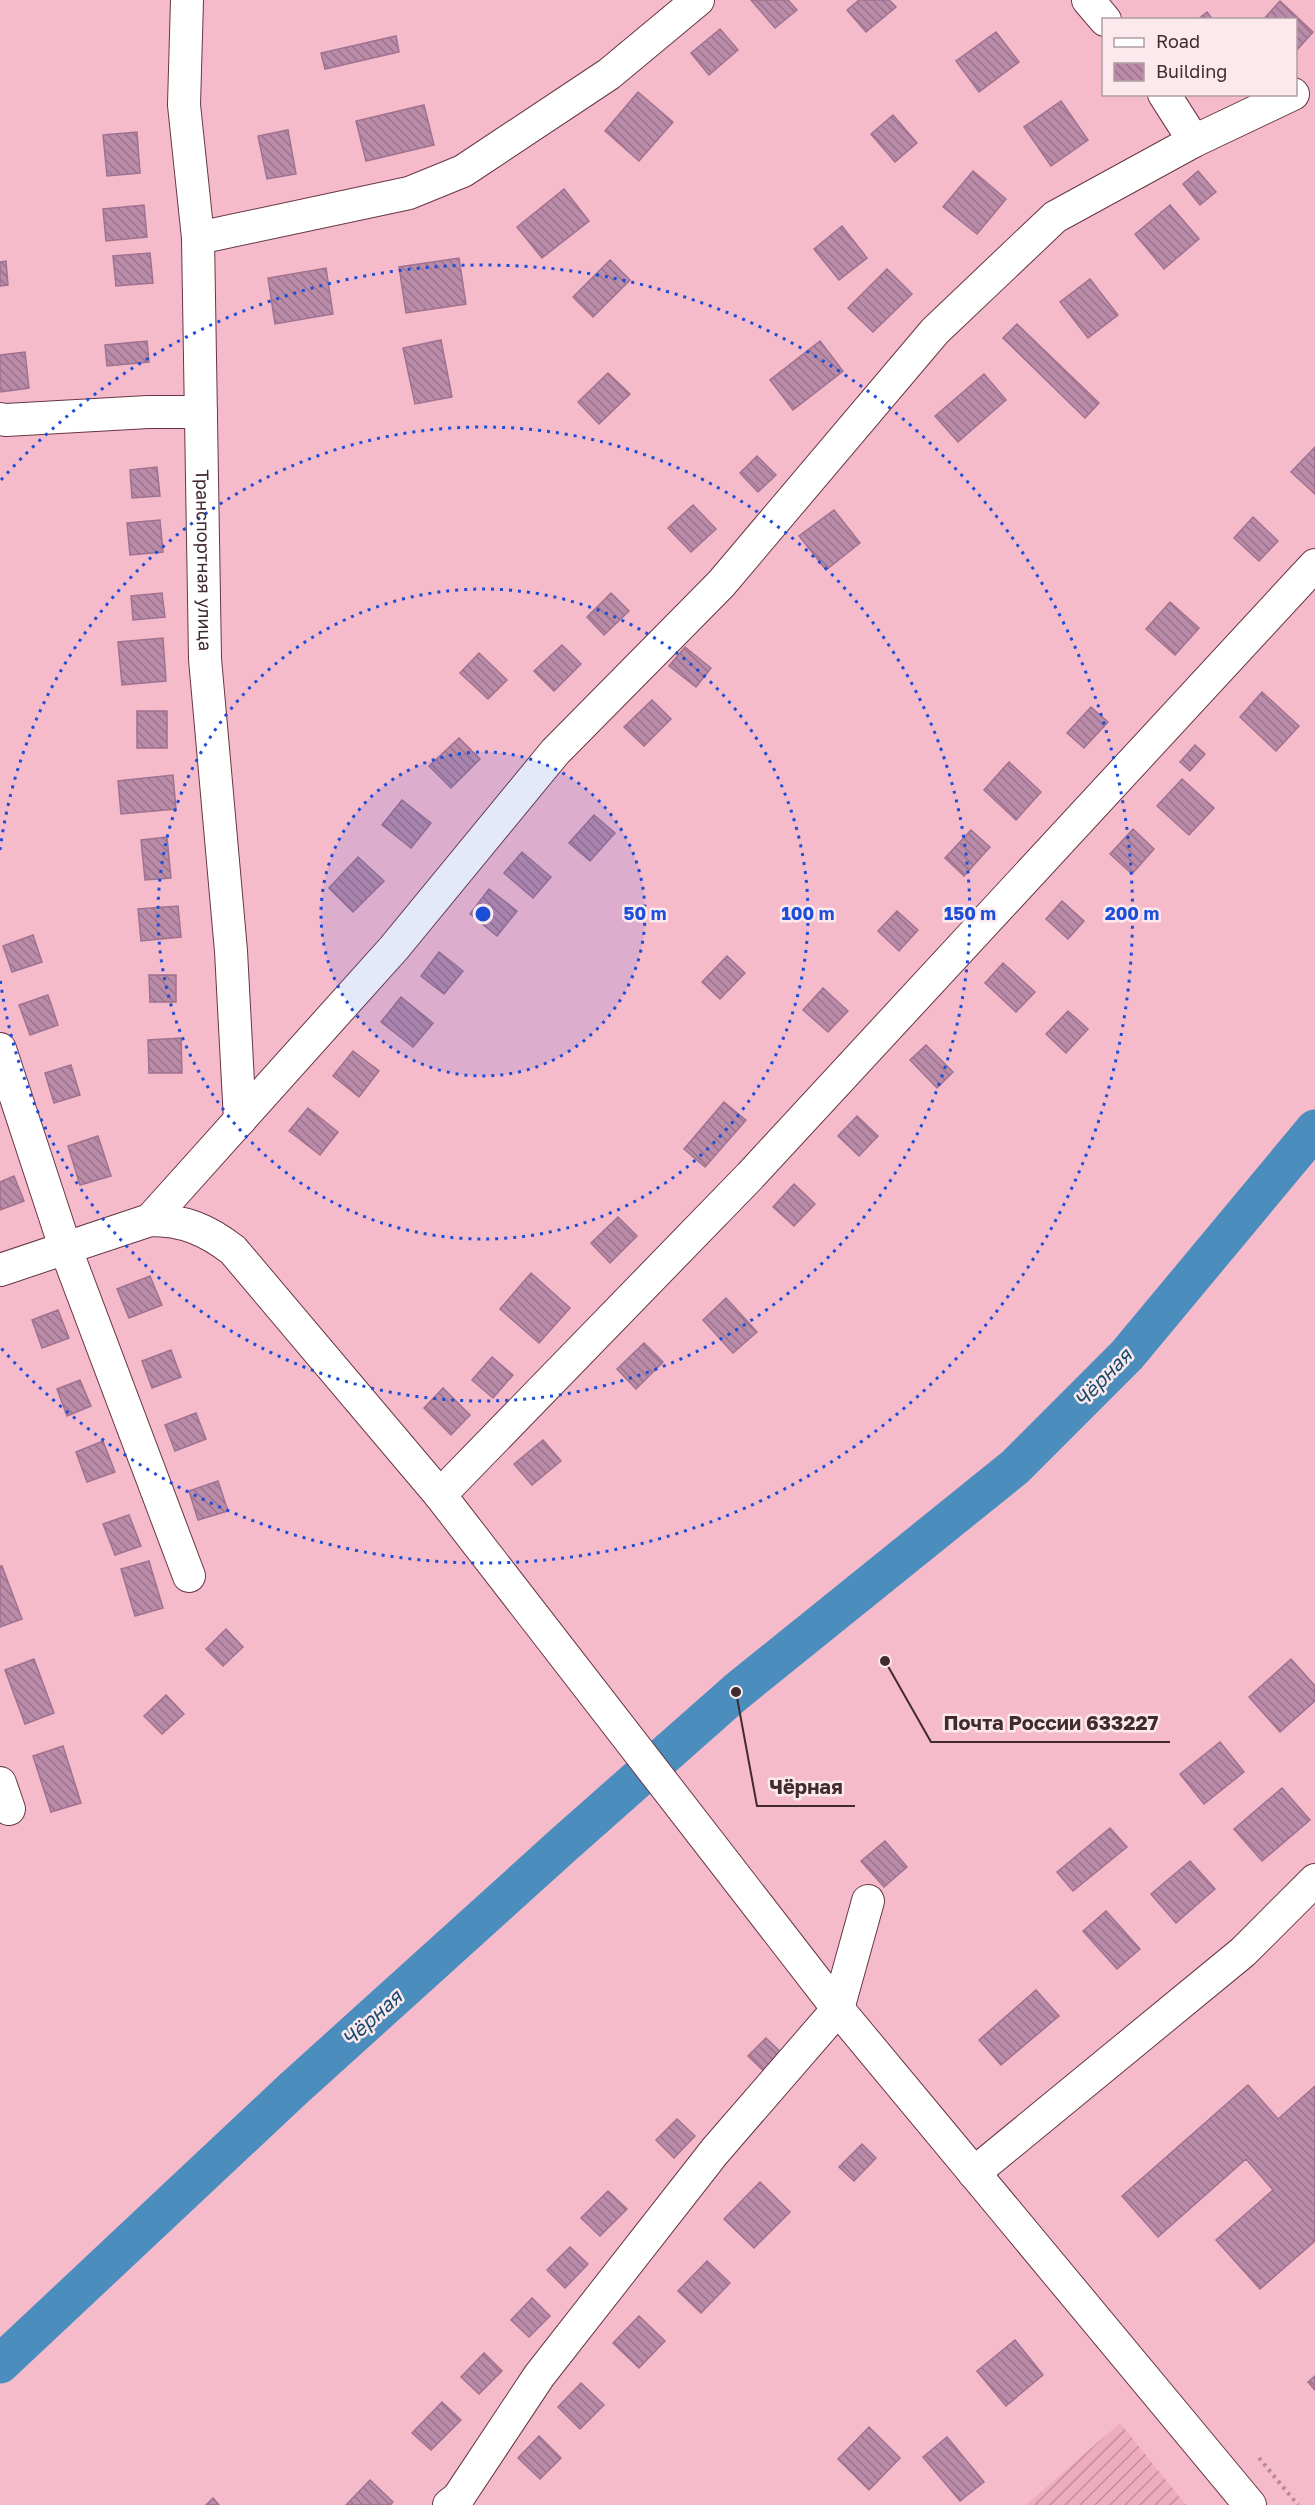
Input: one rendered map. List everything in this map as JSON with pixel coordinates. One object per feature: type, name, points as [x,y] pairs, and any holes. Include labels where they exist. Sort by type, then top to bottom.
[{"type":"street","name":"Транспортная улица","points":[[187,0],[184,105],[198,238],[205,659],[231,951],[240,1120]]},
{"type":"street","points":[[198,238],[409,193],[463,171],[609,74],[698,0]]},
{"type":"street","points":[[1088,0],[1103,18]]},
{"type":"street","points":[[1297,93],[1315,84]]},
{"type":"street","points":[[1165,96],[1194,141]]},
{"type":"street","points":[[150,1220],[394,948],[555,752],[721,584],[936,331],[1055,217],[1194,141],[1290,96]]},
{"type":"street","points":[[0,418],[6,420],[148,412],[201,412]]},
{"type":"street","points":[[440,1494],[750,1176],[1315,565]]},
{"type":"street","points":[[0,1049],[64,1247],[189,1576]]},
{"type":"street","points":[[0,1270],[150,1220],[171,1220],[195,1226],[233,1250],[440,1494],[687,1817],[838,2009],[1250,2505]]},
{"type":"street","points":[[974,2174],[1243,1952],[1315,1880]]},
{"type":"street","points":[[449,2505],[458,2498],[539,2376],[716,2151],[838,2009],[868,1901]]},
{"type":"path","points":[[1259,2458],[1298,2505]]},
{"type":"shaded area","points":[[1120,2423],[1186,2505],[1026,2505]]},
{"type":"building","points":[[751,0],[788,0],[797,10],[775,28]]},
{"type":"building","points":[[859,0],[889,0],[896,7],[866,32],[847,10]]},
{"type":"building","points":[[1280,1],[1313,32],[1297,50],[1297,18],[1265,18]]},
{"type":"building","points":[[1207,12],[1212,18],[1200,18]]},
{"type":"building","points":[[720,29],[738,50],[709,75],[691,53]]},
{"type":"building","points":[[996,32],[1019,62],[979,92],[956,61]]},
{"type":"building","points":[[396,36],[399,52],[325,69],[321,53]]},
{"type":"building","points":[[638,92],[673,122],[639,161],[605,131]]},
{"type":"building","points":[[1061,101],[1088,140],[1051,166],[1024,127]]},
{"type":"building","points":[[424,105],[434,145],[366,161],[356,121]]},
{"type":"building","points":[[893,115],[917,143],[895,162],[871,134]]},
{"type":"building","points":[[288,130],[296,174],[267,179],[258,136]]},
{"type":"building","points":[[137,132],[140,173],[107,176],[103,135]]},
{"type":"building","points":[[973,171],[1006,199],[977,234],[943,207]]},
{"type":"building","points":[[1198,171],[1216,192],[1200,205],[1183,184]]},
{"type":"building","points":[[564,189],[589,221],[542,258],[517,227]]},
{"type":"building","points":[[144,205],[147,237],[106,241],[103,209]]},
{"type":"building","points":[[1170,205],[1199,239],[1164,269],[1135,234]]},
{"type":"building","points":[[842,226],[867,258],[839,280],[814,249]]},
{"type":"building","points":[[150,253],[153,283],[116,286],[113,256]]},
{"type":"building","points":[[459,258],[466,304],[406,313],[399,267]]},
{"type":"building","points":[[610,260],[630,280],[593,317],[573,297]]},
{"type":"building","points":[[6,261],[8,285],[0,286],[0,262]]},
{"type":"building","points":[[326,268],[333,314],[275,324],[268,278]]},
{"type":"building","points":[[887,269],[912,294],[873,332],[848,308]]},
{"type":"building","points":[[1090,279],[1118,315],[1088,338],[1060,302]]},
{"type":"building","points":[[1017,324],[1099,403],[1085,418],[1003,338]]},
{"type":"building","points":[[441,340],[452,397],[415,404],[403,348]]},
{"type":"building","points":[[147,341],[149,362],[107,366],[105,345]]},
{"type":"building","points":[[820,341],[843,371],[793,410],[770,380]]},
{"type":"building","points":[[25,352],[29,388],[0,392],[0,355]]},
{"type":"building","points":[[608,373],[630,394],[599,424],[578,402]]},
{"type":"building","points":[[984,374],[1006,400],[958,442],[935,416]]},
{"type":"building","points":[[1315,447],[1315,494],[1291,472]]},
{"type":"building","points":[[757,456],[776,475],[758,492],[740,473]]},
{"type":"building","points":[[157,467],[160,496],[132,498],[130,470]]},
{"type":"building","points":[[693,505],[716,529],[691,552],[668,528]]},
{"type":"building","points":[[834,510],[860,543],[826,570],[799,536]]},
{"type":"building","points":[[1253,517],[1278,541],[1259,561],[1234,538]]},
{"type":"building","points":[[160,520],[163,552],[130,555],[127,523]]},
{"type":"building","points":[[162,593],[165,617],[133,620],[131,596]]},
{"type":"building","points":[[611,593],[629,611],[604,635],[587,617]]},
{"type":"building","points":[[1170,602],[1199,628],[1175,655],[1146,629]]},
{"type":"building","points":[[163,638],[166,681],[122,685],[118,642]]},
{"type":"building","points":[[562,645],[581,664],[554,691],[534,671]]},
{"type":"building","points":[[685,647],[711,668],[696,687],[669,666]]},
{"type":"building","points":[[479,653],[507,680],[488,699],[460,673]]},
{"type":"building","points":[[1262,692],[1299,726],[1276,751],[1240,717]]},
{"type":"building","points":[[652,700],[671,719],[644,746],[624,727]]},
{"type":"building","points":[[1091,707],[1108,722],[1084,748],[1067,733]]},
{"type":"building","points":[[137,711],[167,711],[167,748],[137,748]]},
{"type":"building","points":[[459,738],[480,759],[451,788],[429,766]]},
{"type":"building","points":[[1195,745],[1205,754],[1190,771],[1180,762]]},
{"type":"building","points":[[1009,762],[1041,792],[1016,820],[984,790]]},
{"type":"building","points":[[173,775],[176,809],[121,814],[118,781]]},
{"type":"building","points":[[1182,779],[1214,808],[1189,835],[1157,806]]},
{"type":"building","points":[[402,800],[431,823],[411,848],[382,825]]},
{"type":"building","points":[[594,815],[615,833],[590,861],[569,843]]},
{"type":"building","points":[[1133,829],[1154,849],[1132,874],[1110,854]]},
{"type":"building","points":[[971,830],[990,847],[964,876],[945,858]]},
{"type":"building","points":[[167,837],[171,878],[145,880],[141,840]]},
{"type":"building","points":[[522,852],[551,877],[533,898],[504,873]]},
{"type":"building","points":[[358,857],[384,881],[353,912],[329,888]]},
{"type":"building","points":[[489,889],[517,911],[497,936],[470,914]]},
{"type":"building","points":[[1062,901],[1084,921],[1068,939],[1046,919]]},
{"type":"building","points":[[178,906],[181,937],[141,941],[138,909]]},
{"type":"building","points":[[897,911],[918,930],[899,951],[878,931]]},
{"type":"building","points":[[33,935],[42,962],[12,972],[3,946]]},
{"type":"building","points":[[439,952],[463,971],[444,994],[421,976]]},
{"type":"building","points":[[727,956],[745,973],[720,999],[702,982]]},
{"type":"building","points":[[1003,963],[1035,992],[1016,1012],[985,983]]},
{"type":"building","points":[[149,975],[176,975],[176,1002],[150,1002]]},
{"type":"building","points":[[823,988],[848,1011],[828,1032],[803,1010]]},
{"type":"building","points":[[48,995],[58,1025],[30,1035],[19,1005]]},
{"type":"building","points":[[401,997],[433,1023],[413,1047],[381,1022]]},
{"type":"building","points":[[1068,1011],[1088,1029],[1066,1053],[1046,1034]]},
{"type":"building","points":[[181,1038],[182,1073],[149,1073],[148,1040]]},
{"type":"building","points":[[926,1045],[953,1072],[937,1088],[910,1060]]},
{"type":"building","points":[[353,1051],[379,1071],[359,1097],[333,1076]]},
{"type":"building","points":[[71,1065],[80,1095],[54,1103],[45,1073]]},
{"type":"building","points":[[724,1102],[746,1120],[705,1167],[684,1149]]},
{"type":"building","points":[[308,1108],[338,1132],[320,1155],[289,1131]]},
{"type":"building","points":[[857,1116],[878,1136],[859,1156],[838,1136]]},
{"type":"building","points":[[98,1136],[111,1176],[80,1185],[68,1146]]},
{"type":"building","points":[[14,1176],[24,1201],[0,1210],[0,1182]]},
{"type":"building","points":[[794,1184],[815,1204],[794,1226],[773,1207]]},
{"type":"building","points":[[618,1217],[637,1236],[610,1263],[591,1243]]},
{"type":"building","points":[[531,1273],[570,1308],[539,1343],[500,1309]]},
{"type":"building","points":[[150,1276],[162,1305],[129,1318],[117,1289]]},
{"type":"building","points":[[726,1298],[757,1332],[733,1353],[703,1320]]},
{"type":"building","points":[[58,1310],[69,1338],[42,1348],[32,1320]]},
{"type":"building","points":[[644,1343],[663,1362],[636,1389],[617,1369]]},
{"type":"building","points":[[171,1350],[181,1377],[152,1388],[142,1361]]},
{"type":"building","points":[[492,1357],[513,1375],[493,1398],[472,1380]]},
{"type":"building","points":[[80,1380],[91,1406],[67,1416],[57,1389]]},
{"type":"building","points":[[443,1388],[470,1415],[451,1435],[424,1408]]},
{"type":"building","points":[[196,1413],[206,1439],[175,1451],[165,1425]]},
{"type":"building","points":[[543,1440],[561,1461],[532,1485],[514,1464]]},
{"type":"building","points":[[103,1441],[115,1472],[87,1482],[76,1452]]},
{"type":"building","points":[[218,1481],[228,1511],[198,1520],[189,1491]]},
{"type":"building","points":[[129,1515],[141,1546],[115,1555],[103,1524]]},
{"type":"building","points":[[149,1561],[163,1608],[135,1616],[121,1569]]},
{"type":"building","points":[[0,1566],[2,1566],[22,1619],[0,1627]]},
{"type":"building","points":[[226,1629],[243,1647],[223,1666],[206,1649]]},
{"type":"building","points":[[34,1659],[54,1713],[25,1724],[5,1670]]},
{"type":"building","points":[[1291,1659],[1315,1686],[1315,1701],[1280,1732],[1249,1697]]},
{"type":"building","points":[[166,1695],[184,1714],[162,1734],[144,1716]]},
{"type":"building","points":[[1220,1742],[1244,1772],[1204,1804],[1180,1774]]},
{"type":"building","points":[[63,1746],[81,1803],[51,1812],[33,1756]]},
{"type":"building","points":[[1282,1788],[1310,1820],[1262,1861],[1234,1829]]},
{"type":"building","points":[[1110,1828],[1127,1847],[1073,1891],[1057,1872]]},
{"type":"building","points":[[885,1841],[907,1867],[884,1887],[861,1861]]},
{"type":"building","points":[[1190,1861],[1215,1889],[1176,1923],[1151,1894]]},
{"type":"building","points":[[1106,1911],[1140,1949],[1117,1969],[1083,1931]]},
{"type":"building","points":[[1036,1990],[1059,2016],[1001,2065],[979,2040]]},
{"type":"building","points":[[766,2038],[786,2057],[768,2075],[748,2056]]},
{"type":"building","points":[[1248,2085],[1278,2119],[1315,2086],[1315,2241],[1260,2289],[1216,2240],[1273,2190],[1246,2159],[1158,2237],[1122,2196]]},
{"type":"building","points":[[677,2119],[695,2136],[674,2158],[656,2140]]},
{"type":"building","points":[[862,2144],[876,2158],[854,2181],[839,2167]]},
{"type":"building","points":[[760,2182],[790,2212],[754,2248],[724,2219]]},
{"type":"building","points":[[608,2191],[627,2209],[600,2236],[581,2218]]},
{"type":"building","points":[[570,2247],[588,2264],[565,2288],[547,2270]]},
{"type":"building","points":[[707,2261],[730,2283],[701,2313],[678,2291]]},
{"type":"building","points":[[532,2298],[550,2316],[529,2337],[511,2320]]},
{"type":"building","points":[[639,2316],[665,2341],[639,2368],[613,2343]]},
{"type":"building","points":[[1015,2340],[1043,2375],[1006,2406],[977,2371]]},
{"type":"building","points":[[484,2353],[502,2371],[479,2394],[461,2377]]},
{"type":"building","points":[[1315,2376],[1315,2390],[1308,2382]]},
{"type":"building","points":[[581,2383],[604,2405],[580,2429],[558,2407]]},
{"type":"building","points":[[442,2402],[461,2420],[431,2450],[412,2433]]},
{"type":"building","points":[[869,2427],[900,2458],[869,2490],[838,2459]]},
{"type":"building","points":[[539,2436],[561,2458],[540,2479],[518,2458]]},
{"type":"building","points":[[947,2437],[984,2482],[960,2501],[923,2457]]},
{"type":"building","points":[[370,2480],[393,2502],[390,2505],[346,2505]]},
{"type":"building","points":[[213,2498],[219,2505],[206,2505]]},
{"type":"waterway","name":"Чёрная","points":[[0,2364],[292,2090],[736,1692],[1015,1467],[1127,1355],[1315,1129]]},
{"type":"place","name":"Почта России 633227","points":[[885,1661]]},
{"type":"place","name":"Чёрная","points":[[736,1692]]}]
